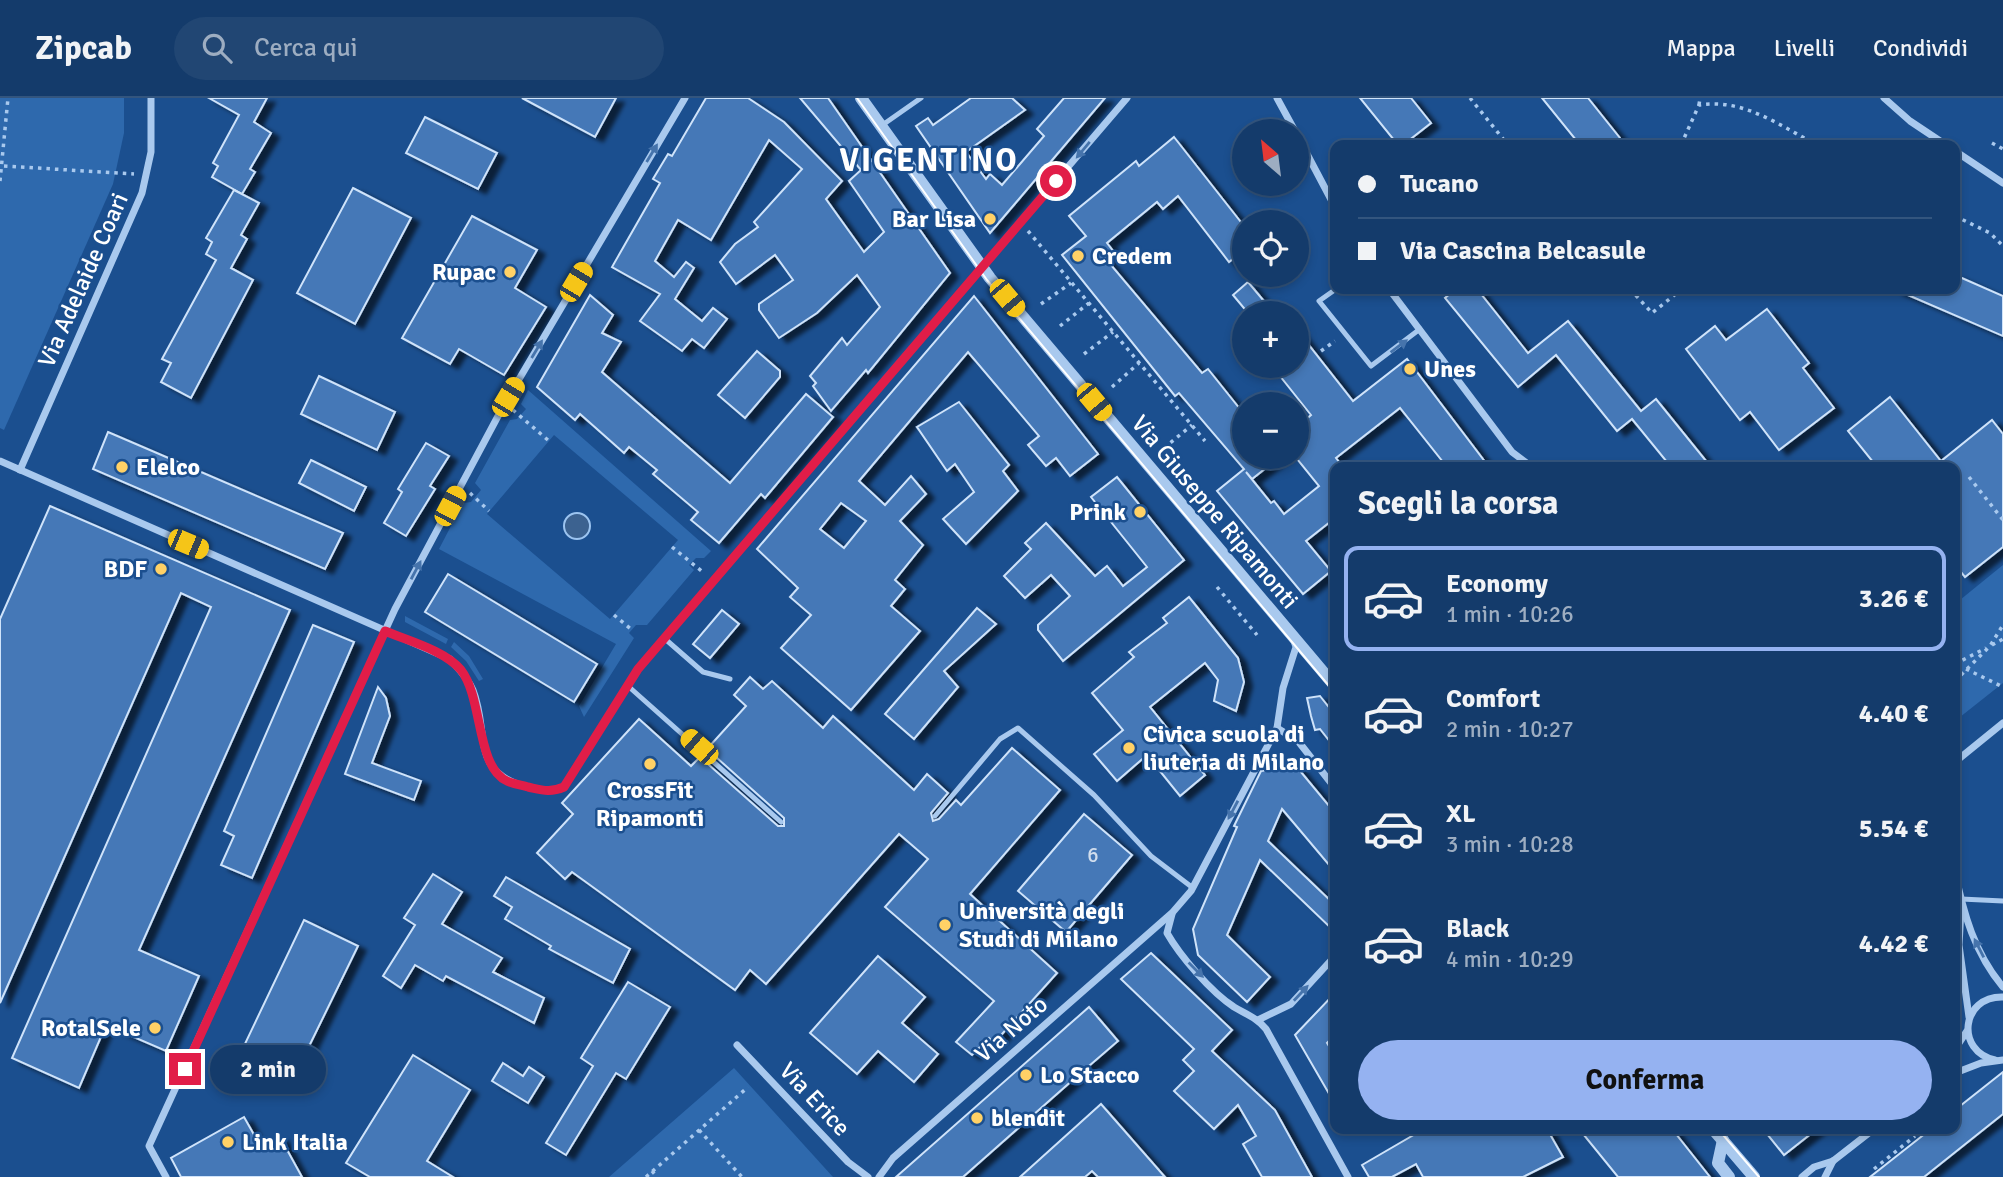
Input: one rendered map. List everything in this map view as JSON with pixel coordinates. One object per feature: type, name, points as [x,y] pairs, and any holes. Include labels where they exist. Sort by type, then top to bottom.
[{"type":"street","name":"Via Adelaide Coari","points":[[20,470],[133,215],[147,175],[153,129],[151,98]]},
{"type":"street","points":[[166,1177],[149,1146],[385,631],[505,403],[685,98]]},
{"type":"street","name":"Via Giuseppe Ripamonti","points":[[861,98],[983,269],[1330,680]]},
{"type":"street","points":[[0,461],[450,659],[461,670],[473,690],[489,763],[498,775],[507,781],[552,793],[564,787],[628,686],[664,638],[1127,98]]},
{"type":"street","points":[[1277,98],[1288,119]]},
{"type":"street","points":[[1884,98],[1910,121],[1939,140]]},
{"type":"street","points":[[1960,154],[2003,183]]},
{"type":"street","points":[[1309,158],[1330,198]]},
{"type":"street","points":[[1394,294],[1512,452],[1525,462]]},
{"type":"street","name":"Via Noto","points":[[879,1177],[893,1158],[1172,913],[1193,888],[1277,728],[1283,688],[1296,647],[1293,637]]},
{"type":"street","points":[[1960,758],[2003,723]]},
{"type":"street","points":[[1277,728],[1297,741],[1330,783]]},
{"type":"street","points":[[1960,898],[1980,951],[2003,987]]},
{"type":"street","points":[[1960,924],[1961,903]]},
{"type":"street","points":[[1172,913],[1167,933],[1177,952],[1232,1006],[1258,1020],[1348,1177]]},
{"type":"street","points":[[1960,952],[1969,1017],[1967,1030],[1960,1041]]},
{"type":"street","points":[[1258,1020],[1291,1004],[1330,961]]},
{"type":"street","points":[[1969,1017],[1986,1000],[2003,998]]},
{"type":"street","points":[[1967,1030],[1974,1049],[1999,1060]]},
{"type":"street","name":"Via Erice","points":[[737,1045],[848,1162],[868,1177]]},
{"type":"street","points":[[1960,1072],[1999,1060]]},
{"type":"street","points":[[1718,1134],[1754,1177]]},
{"type":"street","points":[[1802,1177],[1814,1167],[1833,1161],[1868,1134]]},
{"type":"street","points":[[1723,1140],[1718,1163],[1729,1177]]},
{"type":"street","points":[[1825,1177],[1833,1161]]},
{"type":"lane","points":[[881,126],[921,98]]},
{"type":"lane","points":[[1330,293],[1319,301],[1371,366],[1420,329]]},
{"type":"lane","points":[[664,638],[703,673],[730,679]]},
{"type":"lane","points":[[628,686],[781,822]]},
{"type":"lane","points":[[935,816],[1000,738],[1018,728],[1094,795],[1151,856],[1193,888]]},
{"type":"lane","points":[[1961,903],[2003,901]]},
{"type":"path","points":[[0,181],[4,166],[8,98]]},
{"type":"path","points":[[1470,98],[1504,140]]},
{"type":"path","points":[[1683,140],[1700,98]]},
{"type":"path","points":[[1699,105],[1714,101],[1739,103],[1808,140]]},
{"type":"path","points":[[1992,143],[2003,149]]},
{"type":"path","points":[[4,166],[147,175]]},
{"type":"path","points":[[1960,218],[1990,233],[2003,246]]},
{"type":"path","points":[[1021,223],[1205,441]]},
{"type":"path","points":[[1041,304],[1071,283]]},
{"type":"path","points":[[1635,294],[1652,313],[1676,294]]},
{"type":"path","points":[[1060,326],[1089,303]]},
{"type":"path","points":[[1084,354],[1113,332]]},
{"type":"path","points":[[1321,351],[1345,333]]},
{"type":"path","points":[[1112,387],[1139,363]]},
{"type":"path","points":[[505,403],[549,441]]},
{"type":"path","points":[[1164,448],[1192,425]]},
{"type":"path","points":[[1969,477],[2003,520]]},
{"type":"path","points":[[469,492],[489,511]]},
{"type":"path","points":[[672,547],[713,582]]},
{"type":"path","points":[[1217,587],[1257,635]]},
{"type":"path","points":[[614,615],[632,630]]},
{"type":"path","points":[[1960,676],[1990,646],[2003,625]]},
{"type":"path","points":[[1960,661],[2003,639]]},
{"type":"path","points":[[1966,669],[2003,687]]},
{"type":"path","points":[[646,1177],[748,1087]]},
{"type":"path","points":[[699,1130],[742,1177]]},
{"type":"path","points":[[1874,1169],[1915,1136]]},
{"type":"path","points":[[652,1171],[657,1177]]},
{"type":"shaded area","points":[[0,98],[124,98],[124,133],[113,184],[4,430],[0,428]]},
{"type":"shaded area","points":[[528,390],[711,551],[704,558],[696,558],[689,565],[694,570],[647,625],[636,625],[629,633],[634,638],[584,717],[579,706],[616,644],[439,549],[463,503],[471,502],[481,490],[475,483],[510,420],[517,419],[526,409],[521,404]],"holes":[[[554,435],[678,540],[610,619],[487,514]]]},
{"type":"shaded area","points":[[577,513],[586,517],[590,526],[586,535],[577,539],[568,535],[564,526],[568,517]]},
{"type":"shaded area","points":[[2003,565],[2003,683],[1960,717],[1960,600]]},
{"type":"shaded area","points":[[405,616],[448,639],[446,644],[405,622]]},
{"type":"shaded area","points":[[454,642],[469,656],[483,679],[479,681],[466,661],[451,647]]},
{"type":"shaded area","points":[[734,1068],[833,1177],[609,1177]]},
{"type":"building","points":[[209,98],[267,98],[254,122],[271,133],[250,169],[255,172],[242,194],[212,177],[218,166],[213,163],[239,115]]},
{"type":"building","points":[[522,98],[616,98],[595,137]]},
{"type":"building","points":[[706,98],[748,98],[784,122],[842,181],[826,199],[864,252],[884,232],[849,181],[861,170],[800,98],[828,98],[950,273],[868,373],[866,370],[831,411],[813,386],[816,383],[810,376],[842,338],[847,345],[880,307],[857,275],[817,313],[779,338],[759,310],[759,304],[793,280],[775,255],[736,284],[720,262],[735,244],[758,227],[754,222],[802,169],[769,140],[711,240],[678,220],[655,261],[674,277],[686,262],[694,268],[675,299],[702,321],[713,308],[727,319],[704,348],[692,339],[682,351],[640,321],[660,294],[612,267],[660,183],[653,179],[668,154],[672,156]]},
{"type":"building","points":[[971,98],[1012,98],[1025,110],[966,152],[986,179],[990,174],[1002,185],[1044,136],[1037,129],[1064,98],[1105,98],[990,233],[916,126],[928,118],[933,125]]},
{"type":"building","points":[[1360,98],[1411,98],[1431,123],[1409,140],[1394,140]]},
{"type":"building","points":[[1542,98],[1588,98],[1620,138],[1576,140]]},
{"type":"building","points":[[425,117],[497,153],[478,189],[406,153]]},
{"type":"building","points":[[1174,137],[1232,211],[1232,260],[1229,262],[1178,196],[1163,209],[1157,202],[1107,243],[1114,252],[1105,258],[1202,373],[1208,369],[1232,399],[1232,455],[1179,393],[1175,396],[1062,255],[1086,236],[1069,216],[1136,161],[1139,166]]},
{"type":"building","points":[[353,188],[411,218],[355,324],[297,293]]},
{"type":"building","points":[[234,190],[259,203],[241,235],[247,239],[231,268],[253,280],[191,398],[161,382],[171,363],[162,359],[216,260],[206,254],[212,242],[206,238]]},
{"type":"building","points":[[472,216],[537,250],[515,288],[546,307],[504,375],[459,349],[450,364],[402,338]]},
{"type":"building","points":[[1960,277],[2003,296],[2003,336],[1906,294],[1960,294]]},
{"type":"building","points":[[1242,287],[1252,287],[1264,301],[1238,301],[1233,295]]},
{"type":"building","points":[[1450,294],[1481,294],[1528,353],[1568,321],[1641,411],[1656,399],[1707,462],[1667,462],[1632,419],[1617,431],[1556,355],[1518,387],[1445,298]]},
{"type":"building","points":[[590,295],[613,315],[602,333],[621,342],[602,372],[730,483],[806,394],[833,417],[765,498],[761,494],[719,543],[691,520],[698,512],[653,474],[657,470],[629,447],[624,453],[580,414],[575,420],[537,387]]},
{"type":"building","points":[[974,296],[1098,454],[1070,476],[1056,458],[1046,466],[1028,445],[1039,436],[968,352],[859,481],[885,505],[911,476],[926,494],[900,521],[923,545],[895,580],[905,589],[891,606],[920,631],[851,710],[781,648],[811,615],[790,597],[798,588],[757,549]],"holes":[[[841,503],[866,521],[844,548],[820,529]]]},
{"type":"building","points":[[1767,309],[1809,363],[1803,368],[1834,408],[1779,450],[1750,412],[1740,420],[1686,349],[1715,326],[1726,340]]},
{"type":"building","points":[[1309,345],[1353,401],[1407,359],[1485,462],[1443,462],[1400,408],[1336,458],[1339,462],[1330,462],[1330,522],[1306,541],[1330,572],[1303,594],[1217,491],[1244,469],[1265,469],[1252,479],[1246,472],[1271,503],[1274,501],[1284,514],[1319,486],[1305,469],[1309,469],[1309,392],[1293,392],[1282,378],[1309,378]]},
{"type":"building","points":[[757,351],[780,371],[780,377],[745,418],[718,395]]},
{"type":"building","points":[[319,376],[395,412],[377,450],[301,414]]},
{"type":"building","points":[[1890,397],[1941,461],[1992,420],[2003,434],[2003,547],[1965,577],[1960,571],[1960,462],[1873,462],[1848,431]]},
{"type":"building","points":[[959,402],[1009,465],[1003,471],[1018,491],[966,544],[943,519],[974,492],[955,464],[947,471],[917,427]]},
{"type":"building","points":[[108,432],[343,533],[325,569],[93,469]]},
{"type":"building","points":[[426,443],[449,456],[430,486],[435,489],[406,536],[384,523],[402,492],[398,489]]},
{"type":"building","points":[[311,460],[366,487],[354,511],[299,483]]},
{"type":"building","points":[[1117,477],[1184,560],[1063,661],[1038,630],[1038,625],[1070,596],[1051,575],[1025,598],[1004,576],[1031,549],[1025,543],[1046,523],[1095,576],[1107,566],[1123,586],[1147,567],[1091,497]]},
{"type":"building","points":[[50,506],[290,610],[139,950],[199,976],[166,1051],[106,1025],[79,1088],[12,1058],[211,607],[181,593],[0,1003],[0,619]]},
{"type":"building","points":[[448,574],[597,664],[574,702],[425,612]]},
{"type":"building","points":[[1189,597],[1238,658],[1244,682],[1236,711],[1214,701],[1218,680],[1205,663],[1150,707],[1205,775],[1180,796],[1147,755],[1117,781],[1094,754],[1123,730],[1092,693],[1134,657],[1129,652],[1167,623],[1163,618]]},
{"type":"building","points":[[977,608],[996,624],[944,671],[958,687],[914,739],[885,714]]},
{"type":"building","points":[[722,610],[739,624],[710,658],[693,644]]},
{"type":"building","points":[[313,625],[354,642],[252,878],[221,865],[234,836],[224,831]]},
{"type":"building","points":[[750,677],[763,689],[772,681],[823,728],[833,716],[914,790],[927,774],[948,793],[931,813],[933,821],[939,819],[956,800],[961,805],[1012,748],[1060,790],[970,894],[1057,973],[994,1043],[989,1038],[972,1055],[956,1042],[994,1001],[885,907],[928,859],[899,834],[766,984],[750,970],[735,990],[572,872],[565,879],[537,853],[573,814],[562,803],[639,719],[691,766],[700,757],[778,826],[784,826],[784,818],[707,749],[746,706],[734,695]]},
{"type":"building","points":[[378,687],[386,698],[390,716],[372,763],[421,781],[414,800],[345,774]]},
{"type":"building","points":[[1320,696],[1330,709],[1330,742],[1320,729],[1315,730],[1307,698]]},
{"type":"building","points":[[1296,766],[1330,807],[1330,866],[1282,809],[1268,841],[1330,900],[1330,927],[1260,860],[1227,935],[1270,977],[1247,1002],[1198,955],[1193,929],[1237,827],[1234,826],[1261,771]]},
{"type":"building","points":[[1084,814],[1132,855],[1066,932],[1018,891]]},
{"type":"building","points":[[433,874],[462,892],[442,924],[502,958],[493,972],[544,998],[534,1023],[446,976],[443,981],[415,965],[401,988],[383,976],[415,925],[404,918]]},
{"type":"building","points":[[506,877],[630,949],[613,983],[549,949],[551,946],[505,919],[512,907],[494,896]]},
{"type":"building","points":[[304,920],[358,946],[296,1073],[243,1048]]},
{"type":"building","points":[[1151,953],[1232,1030],[1212,1051],[1275,1110],[1312,1177],[1262,1177],[1243,1144],[1256,1136],[1238,1105],[1214,1129],[1174,1091],[1194,1071],[1183,1060],[1194,1049],[1121,979]]},
{"type":"building","points":[[878,956],[925,997],[902,1023],[938,1054],[914,1082],[878,1051],[857,1074],[810,1033]]},
{"type":"building","points":[[628,982],[670,1007],[626,1079],[616,1073],[566,1155],[546,1143],[593,1066],[581,1058]]},
{"type":"building","points":[[1330,998],[1330,1040],[1327,1043],[1330,1048],[1330,1095],[1295,1035]]},
{"type":"building","points":[[1089,1007],[1118,1041],[963,1177],[896,1177]]},
{"type":"building","points":[[413,1055],[470,1090],[427,1161],[453,1177],[370,1177],[346,1163]]},
{"type":"building","points":[[503,1063],[523,1076],[529,1067],[544,1077],[528,1103],[492,1081]]},
{"type":"building","points":[[2003,1072],[2003,1114],[1924,1177],[1870,1177],[1925,1134],[1960,1134],[1960,1106]]},
{"type":"building","points":[[1101,1104],[1165,1177],[1098,1177],[1092,1171],[1085,1177],[1020,1177]]},
{"type":"building","name":"Link Italia","points":[[244,1117],[261,1147],[280,1137],[302,1177],[181,1177],[171,1158]]},
{"type":"building","points":[[1415,1134],[1550,1134],[1563,1157],[1523,1177],[1423,1177],[1416,1164],[1392,1177],[1369,1177],[1362,1165]]},
{"type":"building","points":[[1583,1134],[1676,1134],[1710,1177],[1618,1177]]},
{"type":"building","points":[[1767,1134],[1811,1134],[1784,1155]]},
{"type":"tram line","points":[[857,98],[987,280],[1330,687]]},
{"type":"tram line","points":[[1722,1134],[1759,1177]]},
{"type":"place","name":"Bar Lisa","points":[[990,219]]},
{"type":"place","name":"Credem","points":[[1078,256]]},
{"type":"place","name":"Rupac","points":[[510,272]]},
{"type":"place","name":"Unes","points":[[1410,369]]},
{"type":"place","name":"Elelco","points":[[122,467]]},
{"type":"place","name":"Prink","points":[[1140,512]]},
{"type":"place","name":"BDF","points":[[161,569]]},
{"type":"place","name":"Civica scuola di liuteria di Milano","points":[[1129,748]]},
{"type":"place","name":"CrossFit Ripamonti","points":[[650,764]]},
{"type":"place","name":"Università degli Studi di Milano","points":[[945,925]]},
{"type":"place","name":"RotalSele","points":[[155,1028]]},
{"type":"place","name":"Lo Stacco","points":[[1026,1075]]},
{"type":"place","name":"blendit","points":[[977,1118]]},
{"type":"place","name":"Link Italia","points":[[228,1142]]},
{"type":"district","name":"VIGENTINO","points":[[929,160]]},
{"type":"route","points":[[185,1069],[385,631],[450,659],[461,670],[473,690],[489,763],[498,775],[507,781],[552,793],[564,787],[638,669],[1056,181]]}]
